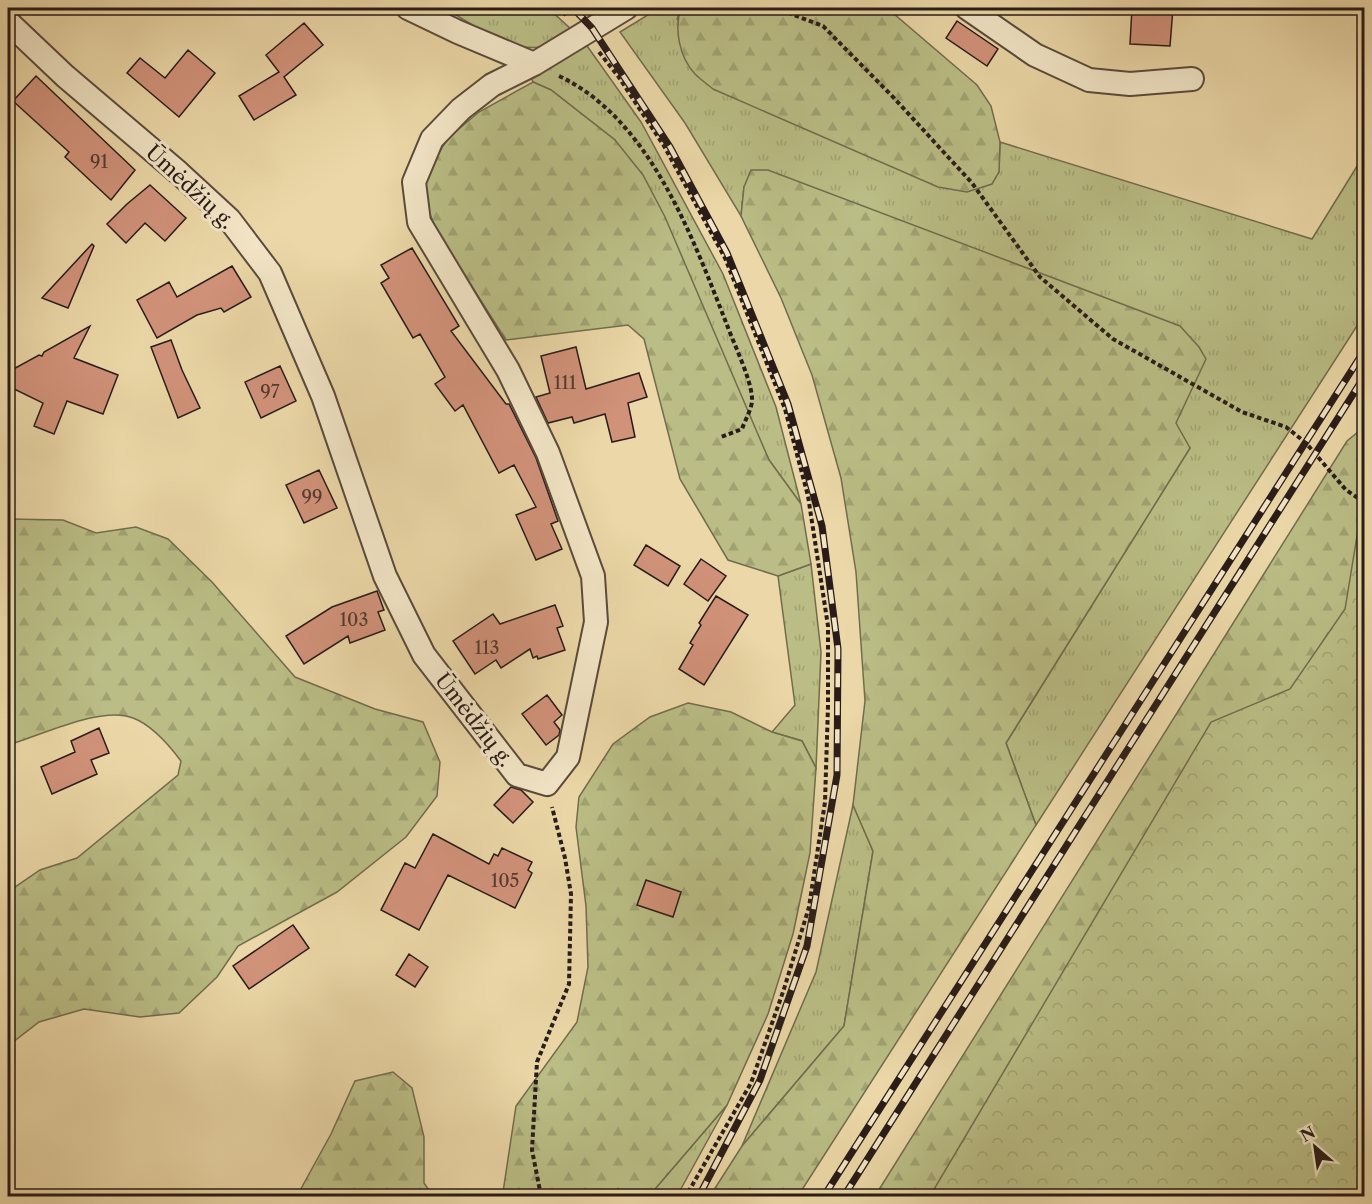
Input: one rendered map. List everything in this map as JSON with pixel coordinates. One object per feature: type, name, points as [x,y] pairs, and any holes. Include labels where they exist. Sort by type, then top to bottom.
[{"type":"street","points":[[408,8],[534,64]]},
{"type":"street","points":[[547,784],[568,758],[596,622],[593,576],[548,453],[508,370],[419,222],[414,182],[432,139],[461,109],[492,85],[534,64],[626,8]]},
{"type":"street","points":[[967,8],[1035,55],[1089,80],[1130,84],[1192,79]]},
{"type":"street","name":"Ūmėdžių g.","points":[[8,22],[65,76],[179,173],[229,219],[270,273],[323,396],[386,576],[424,655],[517,775],[547,784]]},
{"type":"path","points":[[706,8],[778,9],[823,26],[894,98],[972,183],[1040,277],[1113,339],[1242,412],[1286,427],[1306,443],[1346,490],[1365,502]]},
{"type":"path","points":[[584,33],[618,76],[664,146],[725,258],[785,409],[808,496],[828,626],[825,802],[809,907],[784,989],[751,1083],[686,1197]]},
{"type":"path","points":[[534,64],[574,83],[617,118],[664,179],[702,262],[746,374],[753,399],[742,429],[721,437]]},
{"type":"path","points":[[541,1197],[532,1150],[537,1062],[569,984],[571,894],[565,858],[547,784]]},
{"type":"green space","points":[[444,8],[548,8],[573,31],[548,45],[527,47],[515,45],[490,35]]},
{"type":"green space","points":[[659,8],[681,8],[677,19],[999,172],[1000,142],[1312,239],[1364,155],[1364,315],[1036,825],[1006,743],[1190,448],[744,187],[741,216],[685,123],[620,32]]},
{"type":"green space","points":[[681,8],[887,8],[977,85],[991,106],[1000,142],[999,172],[992,184],[967,192],[938,187],[713,89],[695,74],[685,59],[678,33]]},
{"type":"green space","points":[[585,43],[641,122],[723,274],[776,407],[801,504],[769,460],[615,140],[551,90],[533,82],[529,74]]},
{"type":"green space","points":[[533,82],[551,90],[615,140],[643,175],[665,217],[769,460],[801,504],[811,564],[778,576],[728,560],[680,479],[644,339],[628,325],[506,340],[437,232],[424,199],[428,170],[448,138],[479,112]]},
{"type":"green space","points":[[751,170],[768,170],[1180,326],[1199,347],[1206,359],[1176,423],[1190,448],[1006,743],[1036,825],[798,1196],[710,1196],[742,1146],[844,1026],[873,851],[853,805],[865,701],[856,572],[841,478],[812,375],[781,298],[741,216],[744,187]]},
{"type":"green space","points":[[1364,427],[1364,1196],[875,1196],[1347,441]]},
{"type":"green space","points":[[1364,507],[1364,1196],[930,1196],[1211,722],[1290,689],[1345,609],[1361,512]]},
{"type":"green space","points":[[8,519],[63,520],[96,533],[136,527],[168,539],[212,582],[295,677],[375,709],[423,722],[440,762],[437,796],[406,837],[337,892],[238,946],[217,977],[179,1013],[140,1017],[84,1009],[39,1022],[8,1046],[8,892],[40,870],[77,858],[178,775],[181,761],[166,742],[147,725],[120,715],[88,718],[8,745]]},
{"type":"green space","points":[[811,564],[821,652],[816,768],[802,741],[772,732],[795,705],[778,576]]},
{"type":"green space","points":[[688,703],[731,712],[772,732],[802,741],[816,768],[810,853],[793,934],[768,1014],[727,1105],[649,1196],[499,1196],[503,1192],[516,1106],[577,1022],[588,967],[586,906],[576,827],[579,797],[613,744],[650,717]]},
{"type":"green space","points":[[853,805],[873,851],[844,1026],[742,1146],[816,972]]},
{"type":"green space","points":[[393,1072],[412,1088],[424,1137],[424,1183],[433,1196],[297,1196],[331,1134],[355,1081]]},
{"type":"green space","points":[[727,1105],[677,1196],[649,1196]]},
{"type":"building","points":[[1132,8],[1173,8],[1170,46],[1130,44]]},
{"type":"building","points":[[957,21],[998,49],[987,66],[946,38]]},
{"type":"building","points":[[304,23],[323,45],[284,77],[296,95],[254,120],[239,96],[279,72],[266,55]]},
{"type":"building","points":[[188,50],[215,73],[179,117],[127,73],[140,58],[165,78]]},
{"type":"building","points":[[36,76],[135,170],[111,200],[65,157],[69,152],[13,101]]},
{"type":"building","points":[[150,185],[186,218],[165,241],[145,223],[126,243],[107,224]]},
{"type":"building","points":[[92,244],[94,246],[68,308],[42,298]]},
{"type":"building","points":[[412,248],[459,326],[451,331],[506,404],[509,404],[536,458],[558,521],[551,524],[562,549],[536,560],[516,515],[536,507],[514,465],[499,473],[463,405],[455,411],[435,384],[445,377],[420,334],[413,338],[381,283],[389,278],[381,265]]},
{"type":"building","points":[[232,266],[251,297],[224,312],[221,308],[197,315],[157,338],[137,300],[169,282],[177,297]]},
{"type":"building","points":[[90,326],[74,358],[118,375],[103,414],[67,401],[54,434],[34,426],[43,403],[8,386],[8,372],[39,355],[42,356],[44,352]]},
{"type":"building","points":[[171,340],[200,408],[178,418],[151,347]]},
{"type":"building","points":[[576,347],[586,389],[639,373],[647,397],[628,403],[635,437],[612,442],[605,414],[574,423],[572,417],[548,423],[536,397],[550,393],[541,356]]},
{"type":"building","points":[[280,366],[296,401],[261,418],[245,382]]},
{"type":"building","points":[[319,470],[337,508],[304,523],[286,485]]},
{"type":"building","points":[[646,545],[680,566],[668,586],[634,565]]},
{"type":"building","points":[[701,559],[726,576],[708,601],[684,584]]},
{"type":"building","points":[[377,591],[384,610],[378,612],[385,630],[350,643],[348,636],[304,664],[286,636],[332,607]]},
{"type":"building","points":[[716,596],[748,615],[704,685],[679,669],[693,645],[690,643],[701,625],[699,623]]},
{"type":"building","points":[[555,605],[563,626],[557,628],[565,650],[538,659],[537,656],[533,658],[530,649],[501,668],[496,660],[475,674],[453,641],[493,614],[500,624]]},
{"type":"building","points":[[547,695],[562,715],[554,722],[560,730],[559,735],[546,745],[522,714]]},
{"type":"building","points":[[99,728],[109,753],[91,760],[97,774],[52,794],[41,767],[75,752],[71,741]]},
{"type":"building","points":[[511,787],[521,790],[533,802],[513,823],[494,805]]},
{"type":"building","points":[[433,834],[489,864],[494,854],[498,856],[502,848],[532,862],[528,870],[532,873],[515,908],[448,875],[419,930],[381,910],[405,863],[415,868]]},
{"type":"building","points":[[646,880],[681,892],[673,917],[637,905]]},
{"type":"building","points":[[293,925],[309,948],[249,989],[233,966]]},
{"type":"building","points":[[409,954],[428,967],[415,987],[396,975]]},
{"type":"railway","points":[[573,8],[592,28],[670,147],[727,253],[788,404],[822,526],[838,649],[837,775],[807,946],[760,1080],[699,1196]]},
{"type":"railway","points":[[824,1196],[1364,351]]},
{"type":"railway","points":[[844,1196],[1364,377]]}]
